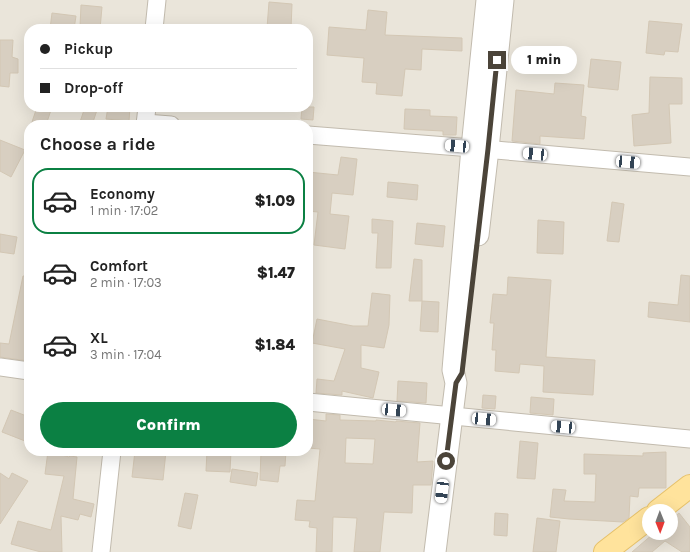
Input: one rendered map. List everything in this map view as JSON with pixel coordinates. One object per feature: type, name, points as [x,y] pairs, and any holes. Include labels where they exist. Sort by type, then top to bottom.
[{"type":"main road","points":[[667,504],[690,486]]},
{"type":"main road","points":[[605,552],[642,523]]},
{"type":"street","points":[[154,24],[156,0]]},
{"type":"street","points":[[480,148],[486,0]]},
{"type":"street","points":[[435,552],[456,383],[453,370],[480,148],[503,0]]},
{"type":"street","points":[[313,135],[480,148],[690,167]]},
{"type":"street","points":[[0,367],[24,370]]},
{"type":"street","points":[[313,402],[690,439]]},
{"type":"street","points":[[101,552],[111,456]]},
{"type":"shaded area","points":[[0,0],[690,0],[690,552],[0,552]]},
{"type":"building","points":[[269,2],[292,4],[291,24],[267,24]]},
{"type":"building","points":[[81,5],[102,7],[100,24],[80,24]]},
{"type":"building","points":[[368,10],[387,12],[385,35],[462,38],[462,51],[422,49],[421,70],[405,69],[402,96],[376,94],[377,83],[362,82],[364,58],[327,55],[329,27],[366,30]]},
{"type":"building","points":[[52,13],[76,16],[75,24],[51,24]]},
{"type":"building","points":[[649,21],[682,24],[678,52],[665,51],[664,55],[646,53]]},
{"type":"building","points":[[0,40],[13,40],[12,57],[18,59],[18,73],[10,73],[9,87],[0,86]]},
{"type":"building","points":[[591,59],[621,62],[618,90],[588,87]]},
{"type":"building","points":[[650,77],[682,78],[682,104],[669,104],[671,143],[634,146],[632,115],[649,113]]},
{"type":"building","points":[[555,83],[584,85],[581,116],[586,117],[584,139],[540,136],[540,144],[512,141],[516,90],[554,94]]},
{"type":"building","points":[[314,107],[313,120],[301,119],[302,112],[313,112]]},
{"type":"building","points":[[405,109],[430,110],[430,116],[457,117],[456,135],[443,135],[443,131],[404,129]]},
{"type":"building","points":[[35,112],[50,112],[48,120],[33,120]]},
{"type":"building","points":[[83,112],[96,112],[94,120],[81,120]]},
{"type":"building","points":[[107,112],[130,112],[129,120],[106,119]]},
{"type":"building","points":[[0,140],[24,150],[11,177],[0,171]]},
{"type":"building","points":[[341,157],[357,159],[353,195],[332,193],[330,214],[349,216],[345,249],[314,245],[318,212],[313,212],[313,172],[338,175]]},
{"type":"building","points":[[388,182],[418,185],[417,200],[387,197]]},
{"type":"building","points":[[612,202],[624,204],[619,242],[607,241]]},
{"type":"building","points":[[372,219],[393,221],[391,268],[376,268],[378,233],[372,233]]},
{"type":"building","points":[[538,220],[564,222],[563,254],[537,253]]},
{"type":"building","points":[[417,223],[445,226],[443,247],[415,244]]},
{"type":"building","points":[[0,234],[17,237],[14,254],[0,252]]},
{"type":"building","points":[[414,259],[422,260],[422,301],[409,301]]},
{"type":"building","points":[[681,275],[690,276],[690,322],[648,317],[649,302],[678,305]]},
{"type":"building","points":[[24,276],[24,360],[0,357],[0,343],[9,344]]},
{"type":"building","points":[[508,277],[551,280],[546,357],[595,360],[593,395],[543,392],[544,366],[520,364],[519,373],[495,371],[496,350],[492,350],[494,323],[490,323],[493,294],[507,295]]},
{"type":"building","points":[[372,293],[390,295],[389,325],[384,348],[361,345],[361,368],[379,372],[373,398],[342,391],[342,395],[316,393],[317,379],[334,381],[345,349],[313,343],[317,319],[353,326],[368,326]]},
{"type":"building","points":[[422,301],[439,302],[438,332],[420,331]]},
{"type":"building","points":[[398,381],[427,383],[426,403],[397,401]]},
{"type":"building","points":[[483,395],[496,396],[495,409],[482,408]]},
{"type":"building","points":[[531,397],[554,399],[553,415],[530,413]]},
{"type":"building","points":[[11,410],[24,415],[24,441],[2,432]]},
{"type":"building","points":[[326,414],[340,415],[340,420],[376,420],[420,423],[417,462],[433,461],[431,485],[413,485],[412,513],[384,512],[380,552],[354,552],[357,518],[333,517],[332,552],[316,552],[317,528],[309,527],[310,521],[295,520],[297,500],[315,501],[320,449],[313,448],[313,420],[326,421]],"holes":[[[346,438],[375,439],[373,464],[345,463]]]},
{"type":"building","points":[[520,441],[538,443],[535,479],[517,478]]},
{"type":"building","points":[[666,452],[666,488],[639,488],[638,497],[630,496],[629,518],[623,522],[550,517],[553,489],[566,490],[564,501],[595,502],[596,474],[584,474],[584,454],[643,456],[643,453]]},
{"type":"building","points":[[47,456],[77,457],[73,499],[94,504],[91,517],[80,514],[78,520],[61,516],[62,552],[41,552],[11,544],[18,521],[51,530],[64,476],[45,474]]},
{"type":"building","points":[[134,456],[165,456],[163,480],[132,477]]},
{"type":"building","points":[[207,456],[231,456],[230,472],[206,471]]},
{"type":"building","points":[[261,456],[286,456],[285,466],[280,466],[278,482],[260,480]]},
{"type":"building","points":[[232,469],[258,473],[256,486],[230,482]]},
{"type":"building","points":[[0,473],[9,479],[12,473],[28,481],[0,524]]},
{"type":"building","points":[[185,493],[198,495],[191,529],[178,526]]},
{"type":"building","points":[[495,513],[508,514],[507,536],[494,535]]},
{"type":"building","points":[[679,513],[690,527],[690,552],[682,552],[665,541],[652,552],[632,552],[646,540],[678,540]]},
{"type":"building","points":[[537,518],[560,521],[556,552],[533,552]]},
{"type":"route","points":[[446,461],[456,383],[462,373],[497,60]]}]
